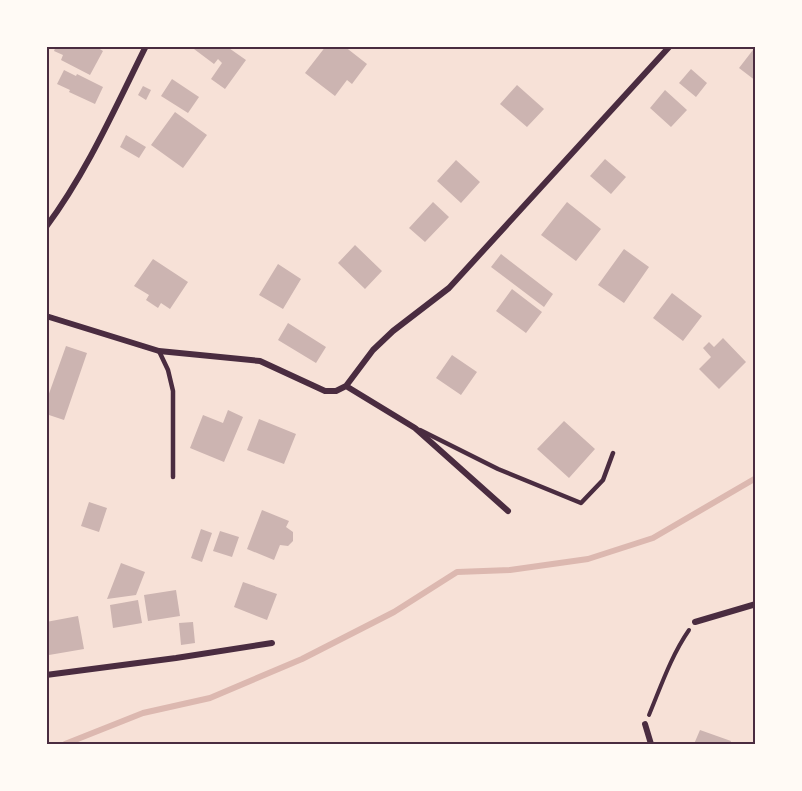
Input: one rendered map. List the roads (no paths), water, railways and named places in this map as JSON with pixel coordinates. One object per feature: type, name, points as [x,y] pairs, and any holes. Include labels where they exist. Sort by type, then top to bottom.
[{"type":"street","points":[[46,227],[61,208],[84,169],[146,46]]},
{"type":"street","points":[[46,316],[159,351],[260,361],[325,391],[336,391],[346,386],[373,350],[393,331],[450,288],[670,46]]},
{"type":"street","points":[[346,386],[415,428],[508,511]]},
{"type":"street","points":[[695,622],[756,604]]},
{"type":"street","points":[[46,675],[273,643]]},
{"type":"street","points":[[645,724],[651,744]]},
{"type":"lane","points":[[159,351],[168,370],[173,391],[173,477]]},
{"type":"lane","points":[[415,428],[498,469],[581,503],[603,480],[614,453]]},
{"type":"waterway","points":[[65,744],[143,713],[210,698],[302,659],[394,612],[457,572],[510,570],[588,559],[653,538],[756,478]]}]
